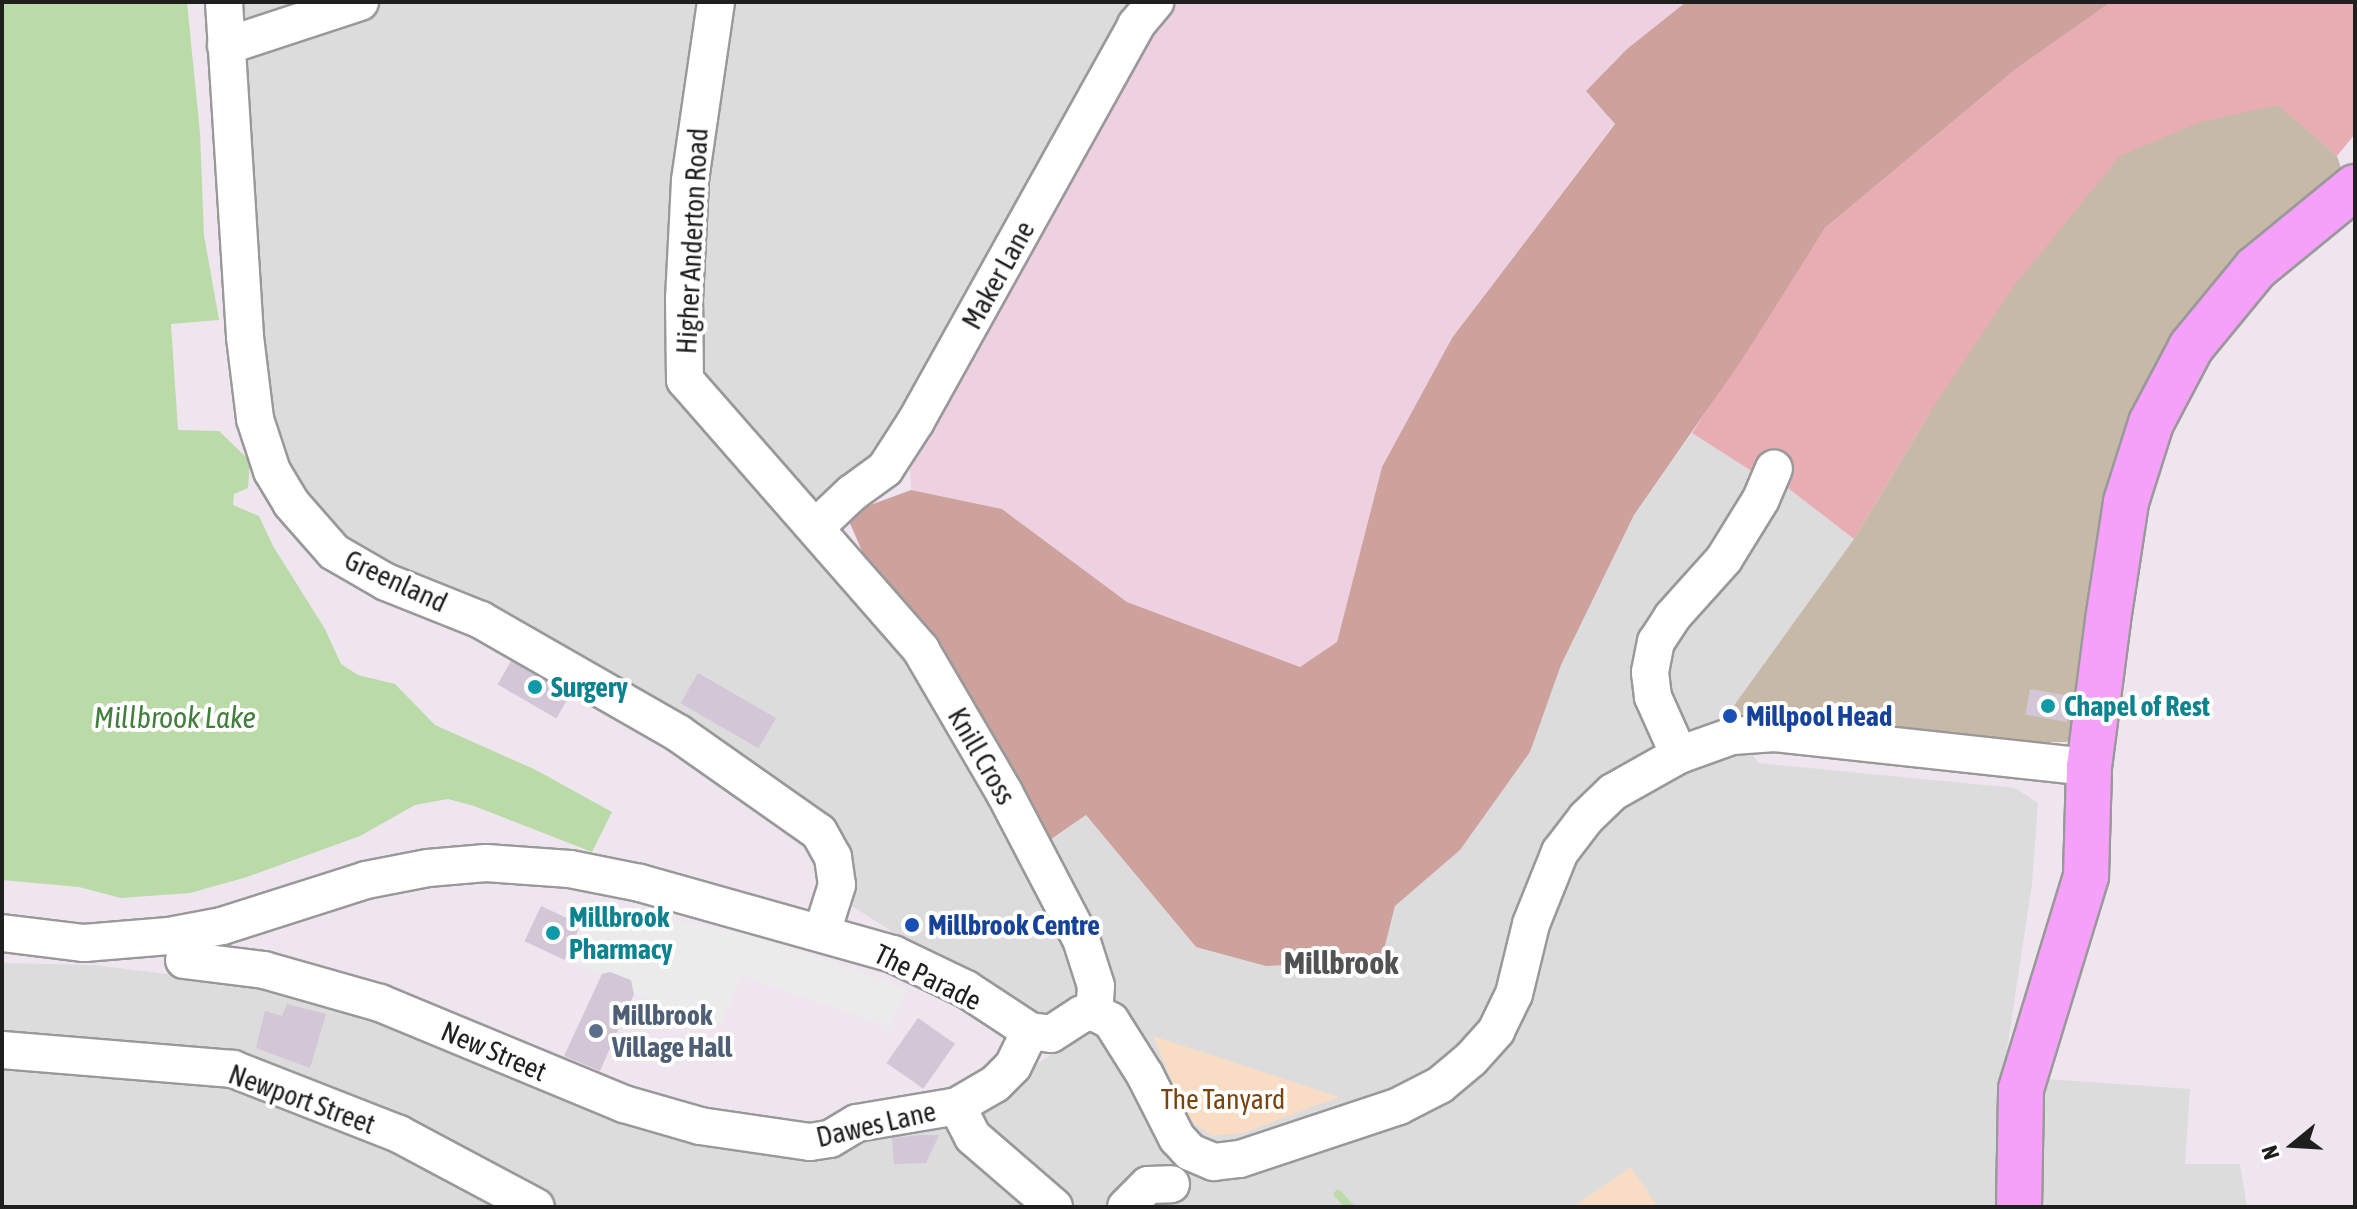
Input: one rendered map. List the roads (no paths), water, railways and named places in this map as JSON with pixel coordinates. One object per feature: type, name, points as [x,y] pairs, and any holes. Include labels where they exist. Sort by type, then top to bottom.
[{"type":"main road","points":[[2019,1207],[2021,1089],[2086,876],[2089,767],[2126,502],[2151,423],[2191,347],[2256,268],[2355,187]]},
{"type":"street","name":"Greenland","points":[[224,2],[239,201],[245,337],[255,419],[272,471],[291,503],[334,552],[386,582],[481,620],[640,711],[678,733],[819,832],[833,857],[837,885],[822,932]]},
{"type":"street","points":[[226,46],[360,2]]},
{"type":"street","name":"Higher Anderton Road","points":[[716,2],[690,181],[684,298],[685,380],[816,527]]},
{"type":"street","name":"Maker Lane","points":[[816,527],[852,493],[885,469],[909,433],[1136,25],[1155,2]]},
{"type":"street","points":[[1679,755],[1653,697],[1650,672],[1656,642],[1672,617],[1724,559],[1761,499],[1774,469]]},
{"type":"street","name":"Knill Cross","points":[[816,527],[921,650],[1004,792],[1091,962],[1096,986],[1094,1012]]},
{"type":"street","points":[[1030,1031],[1051,1034],[1082,1014],[1094,1012],[1111,1021],[1145,1075],[1177,1138],[1190,1152],[1214,1162],[1240,1159],[1399,1106],[1440,1085],[1471,1059],[1496,1031],[1514,994],[1535,909],[1560,852],[1586,818],[1613,792],[1679,755],[1732,736],[1775,733],[2089,767]]},
{"type":"street","name":"The Parade","points":[[2,933],[84,943],[169,936],[222,926],[366,880],[428,868],[486,863],[570,869],[640,883],[893,954],[966,989],[1030,1031]]},
{"type":"street","name":"New Street","points":[[184,960],[291,964],[624,1104],[700,1126]]},
{"type":"street","name":"Dawes Lane","points":[[700,1126],[810,1142],[830,1139],[857,1123],[957,1106],[995,1084],[1013,1066],[1030,1031]]},
{"type":"street","name":"Newport Street","points":[[2,1050],[233,1069],[399,1134],[536,1207]]},
{"type":"street","name":"Dawes Lane","points":[[957,1106],[973,1137],[1054,1207]]},
{"type":"street","points":[[1126,1207],[1148,1185],[1182,1195],[1190,1152]]},
{"type":"water","name":"Millbrook Lake","points":[[2,2],[187,2],[200,133],[204,235],[219,320],[171,324],[178,430],[219,431],[250,461],[248,488],[234,494],[233,505],[259,516],[273,546],[325,629],[341,664],[358,675],[395,684],[435,725],[536,770],[612,812],[592,852],[474,806],[448,799],[415,805],[360,836],[247,877],[190,893],[121,898],[79,887],[2,880]]},
{"type":"waterway","points":[[1338,1194],[1350,1207]]},
{"type":"place","name":"Surgery","points":[[535,687]]},
{"type":"place","name":"Chapel of Rest","points":[[2048,706]]},
{"type":"place","name":"Millpool Head","points":[[1730,716]]},
{"type":"place","name":"Millbrook Centre","points":[[912,925]]},
{"type":"place","name":"Millbrook Pharmacy","points":[[553,933]]},
{"type":"place","name":"Millbrook Village Hall","points":[[596,1031]]},
{"type":"district","name":"Millbrook","points":[[1341,963]]},
{"type":"park label","name":"The Tanyard","points":[[1223,1099]]}]
